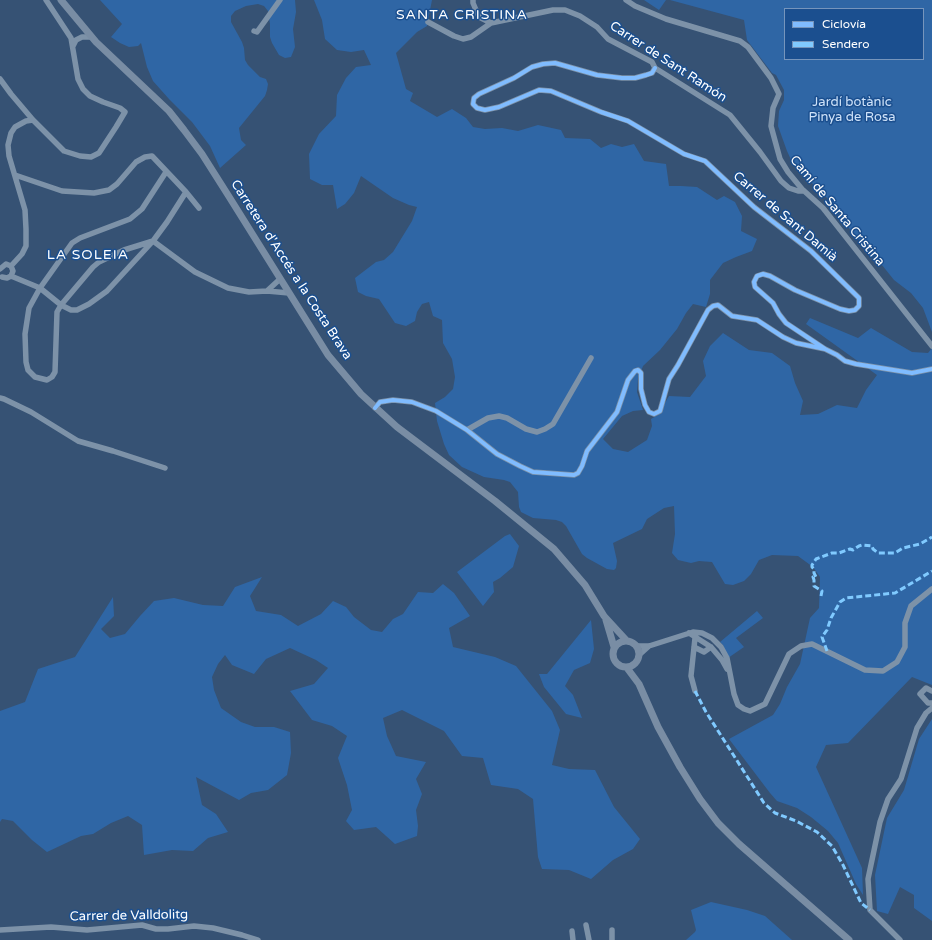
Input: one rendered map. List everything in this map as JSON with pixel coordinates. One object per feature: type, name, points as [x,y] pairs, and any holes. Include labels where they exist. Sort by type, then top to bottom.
[{"type":"main road","name":"Carretera d'Accés a la Costa Brava","points":[[61,0],[91,37],[168,111],[184,130],[206,160],[328,356],[375,408],[397,427],[520,520],[554,549],[585,585],[604,616],[627,641]]},
{"type":"main road","name":"Carretera d'Accés a la Costa Brava","points":[[604,616],[614,647]]},
{"type":"main road","points":[[639,684],[636,663],[639,655],[636,646],[627,641],[620,642],[614,647],[612,654],[614,661],[620,666],[627,668],[639,684],[658,726],[680,767],[700,799],[718,823],[739,844],[849,940]]},
{"type":"main road","points":[[627,668],[636,663]]},
{"type":"street","points":[[0,78],[11,94],[33,120],[64,151],[80,156],[91,158],[99,153],[125,112],[120,108],[90,96],[83,89],[78,78],[73,46],[67,32],[46,0]]},
{"type":"street","points":[[254,31],[257,32],[280,0]]},
{"type":"street","points":[[428,22],[454,36],[463,39],[471,37],[491,23],[479,17],[473,0]]},
{"type":"street","name":"Camí de Santa Cristina","points":[[626,0],[635,6],[666,19],[740,41],[748,47],[770,78],[779,94],[773,108],[771,126],[780,159],[788,172],[804,191],[823,208],[932,346]]},
{"type":"street","name":"Carrer de Sant Ramón","points":[[491,23],[553,10],[565,10],[580,16],[597,27],[608,39],[652,62],[655,68],[730,115],[781,181],[789,188],[804,191]]},
{"type":"street","points":[[73,46],[76,40],[82,37],[91,37]]},
{"type":"street","name":"Carrer de Sant Damià","points":[[655,68],[652,73],[646,75],[636,78],[622,78],[597,75],[555,63],[543,64],[532,67],[514,78],[479,94],[474,98],[473,104],[477,108],[486,110],[499,107],[539,90],[551,91],[601,112],[628,121],[684,154],[705,161],[754,207],[811,251],[859,298],[859,306],[855,310],[849,311],[840,309],[795,290],[770,276],[763,274],[757,276],[754,282],[755,287],[773,303],[778,314],[786,323],[825,350]]},
{"type":"street","points":[[11,266],[22,254],[26,246],[25,210],[9,156],[8,145],[15,127],[26,121],[33,120]]},
{"type":"street","points":[[15,175],[62,191],[94,193],[108,190],[117,184],[136,162],[145,157],[152,156],[199,208]]},
{"type":"street","points":[[153,241],[124,250],[92,267],[57,312],[55,372],[52,377],[47,380],[35,377],[28,370],[26,362],[25,334],[29,308],[40,288],[72,243],[80,238],[130,219],[142,209],[166,172]]},
{"type":"street","points":[[1,276],[7,278],[11,276],[40,288],[61,305],[71,310],[77,310],[89,304],[107,291],[153,241],[186,192]]},
{"type":"street","points":[[153,241],[195,272],[228,288],[249,292],[267,291],[289,293]]},
{"type":"street","points":[[0,268],[6,264],[11,266]]},
{"type":"street","points":[[11,266],[13,271],[11,276]]},
{"type":"street","points":[[267,291],[280,279]]},
{"type":"street","points":[[375,408],[380,402],[394,400],[412,402],[436,411],[467,430],[497,454],[532,472],[574,475],[578,473],[582,466],[587,451],[617,412],[628,380],[635,371],[638,370],[641,373],[641,389],[645,405],[649,412],[654,414],[660,411],[669,379],[708,310],[713,306],[718,306],[732,316],[757,320],[783,337],[796,343],[825,350],[850,362],[912,373],[932,369]]},
{"type":"street","points":[[467,430],[488,418],[499,416],[506,418],[526,429],[537,432],[546,429],[552,424],[591,358]]},
{"type":"street","points":[[0,398],[30,412],[78,441],[165,468]]},
{"type":"street","points":[[636,646],[649,646],[693,632],[702,633],[712,638],[721,646],[727,658],[734,694],[738,705],[750,711],[766,704],[789,654],[801,646],[812,644],[865,670],[883,671],[897,662],[905,646],[905,623],[911,606],[932,589]]},
{"type":"street","points":[[688,633],[711,648],[722,660],[729,672]]},
{"type":"street","points":[[695,691],[691,676],[695,638],[702,633]]},
{"type":"street","points":[[639,655],[649,646]]},
{"type":"street","points":[[694,647],[704,652],[711,648]]},
{"type":"street","points":[[932,691],[926,688],[920,694],[928,703],[932,703]]},
{"type":"street","points":[[900,940],[870,910],[868,879],[880,822],[888,799],[901,779],[917,728],[926,713],[932,708]]},
{"type":"street","points":[[586,925],[589,940]]},
{"type":"street","name":"Carrer de Valldolitg","points":[[0,930],[51,927],[87,930],[142,926],[156,929],[168,929],[194,926],[213,928],[258,940]]},
{"type":"street","points":[[612,930],[612,940]]},
{"type":"street","points":[[572,931],[574,940]]},
{"type":"green space","points":[[100,0],[295,0],[296,12],[293,29],[295,47],[291,57],[285,58],[279,55],[272,43],[270,37],[268,11],[264,6],[258,4],[246,6],[235,11],[231,16],[231,22],[244,48],[245,60],[260,77],[266,79],[268,84],[265,96],[239,128],[241,140],[246,145],[220,168],[210,146],[192,122],[153,81],[147,67],[141,43],[138,46],[129,47],[111,37],[122,24]]},
{"type":"green space","points":[[314,0],[432,0],[427,26],[417,32],[396,53],[406,89],[413,93],[410,101],[437,117],[452,109],[466,118],[473,127],[485,129],[502,128],[518,131],[538,125],[561,130],[565,138],[590,139],[601,148],[611,144],[622,147],[634,144],[644,161],[666,164],[669,186],[697,187],[717,200],[724,196],[735,202],[742,216],[741,231],[757,239],[752,251],[723,263],[710,280],[710,294],[706,307],[693,304],[677,329],[660,350],[643,366],[638,379],[637,392],[643,410],[633,411],[622,416],[603,439],[613,449],[628,452],[647,440],[652,426],[651,419],[658,415],[669,396],[690,397],[706,376],[703,361],[710,346],[723,333],[749,350],[772,353],[790,366],[795,383],[803,401],[800,415],[818,414],[837,405],[857,408],[866,390],[877,375],[806,324],[810,318],[858,338],[871,328],[912,352],[928,353],[932,348],[932,685],[912,677],[848,743],[826,745],[816,767],[862,868],[863,895],[856,884],[838,843],[828,831],[797,808],[777,801],[729,739],[773,715],[780,704],[787,687],[800,664],[810,618],[819,608],[820,577],[813,567],[798,556],[772,555],[759,560],[751,574],[744,581],[733,585],[725,584],[712,562],[699,561],[691,563],[678,560],[672,553],[675,534],[674,506],[664,508],[647,519],[642,529],[613,543],[617,561],[616,568],[614,570],[607,569],[582,554],[566,526],[562,522],[533,518],[521,512],[519,507],[518,492],[510,482],[484,477],[462,467],[449,455],[437,421],[435,403],[445,397],[453,389],[455,377],[452,359],[443,343],[442,320],[433,316],[429,302],[422,304],[417,312],[415,321],[406,326],[395,323],[379,299],[366,296],[358,292],[355,278],[376,262],[384,260],[393,252],[412,221],[417,207],[393,198],[361,176],[354,193],[345,204],[337,209],[333,185],[322,185],[310,179],[309,154],[319,134],[336,116],[337,95],[346,78],[356,67],[371,65],[364,50],[351,52],[337,50],[325,39],[322,20]]},
{"type":"green space","points":[[644,0],[666,0],[659,10]]},
{"type":"green space","name":"Jardí botànic Pinya de Rosa","points":[[670,0],[932,0],[932,332],[923,308],[911,293],[894,280],[866,245],[853,235],[844,219],[831,202],[793,164],[778,126],[779,111],[784,100],[784,90],[776,75],[772,73],[747,40],[744,20]]},
{"type":"green space","points":[[510,534],[519,546],[513,567],[493,582],[494,592],[483,606],[457,572],[505,536]]},
{"type":"green space","points":[[262,577],[250,596],[256,611],[281,615],[298,626],[321,614],[333,601],[346,607],[354,617],[371,630],[382,632],[393,619],[403,614],[418,592],[433,593],[443,584],[454,593],[470,616],[449,628],[453,647],[495,657],[516,666],[552,711],[560,730],[552,765],[569,769],[595,770],[614,807],[640,839],[633,849],[613,860],[591,879],[569,870],[542,869],[538,857],[533,799],[518,789],[491,785],[483,758],[462,756],[444,731],[402,710],[383,718],[387,736],[396,756],[426,762],[416,779],[422,794],[416,810],[418,826],[417,836],[395,844],[376,827],[354,830],[346,821],[352,810],[347,785],[338,758],[347,736],[332,726],[312,720],[290,691],[314,684],[328,668],[316,660],[290,648],[266,659],[254,674],[232,665],[225,655],[218,664],[212,677],[214,690],[221,708],[241,722],[255,727],[274,727],[290,732],[291,753],[287,775],[268,790],[251,793],[239,800],[196,777],[202,805],[216,814],[228,832],[208,838],[193,851],[172,850],[144,855],[142,825],[128,816],[111,823],[93,834],[81,836],[47,852],[32,840],[13,821],[2,819],[0,822],[0,711],[25,702],[38,669],[75,657],[113,597],[114,616],[101,629],[110,638],[125,634],[154,601],[174,598],[203,605],[223,606],[235,587]]},
{"type":"green space","points":[[757,611],[763,618],[736,638],[744,647],[728,658],[723,645],[720,642]]},
{"type":"green space","points":[[591,620],[594,649],[590,663],[574,670],[565,686],[573,695],[582,718],[566,714],[544,687],[539,674],[547,674]]},
{"type":"green space","points":[[932,719],[932,921],[914,908],[914,895],[900,887],[888,914],[877,911],[875,875],[887,818],[904,790],[919,739]]},
{"type":"green space","points":[[711,902],[747,910],[765,916],[792,940],[686,940],[696,930],[691,910]]},
{"type":"marked path","points":[[821,596],[822,591],[814,586],[813,577],[816,577],[812,565],[816,559],[832,553],[839,553],[850,549],[853,550],[862,545],[872,546],[878,553],[895,553],[903,548],[920,544],[932,537]]},
{"type":"marked path","points":[[827,651],[822,637],[827,630],[831,618],[840,602],[846,598],[895,593],[932,571]]},
{"type":"marked path","points":[[695,691],[706,712],[764,803],[775,813],[796,821],[817,832],[832,846],[861,903],[870,910]]},
{"type":"cycle path","points":[[655,68],[652,73],[646,75],[635,78],[622,78],[597,75],[555,63],[543,64],[532,67],[514,78],[479,94],[474,98],[473,104],[477,108],[485,110],[499,107],[539,90],[551,91],[601,112],[628,121],[684,154],[705,161],[754,207],[811,251],[859,298],[859,306],[855,310],[849,311],[840,309],[795,290],[770,276],[763,274],[757,276],[754,282],[755,287],[773,303],[786,323],[825,349]]},
{"type":"cycle path","points":[[375,408],[380,402],[393,400],[412,402],[436,411],[467,430],[497,454],[533,472],[574,475],[578,473],[582,466],[587,451],[617,412],[628,380],[635,371],[638,370],[641,373],[641,389],[645,405],[649,412],[654,414],[660,411],[669,379],[708,310],[713,306],[718,305],[732,316],[757,320],[783,337],[796,343],[825,349],[845,361],[912,373],[932,369]]},
{"type":"district","name":"SANTA CRISTINA","points":[[462,15]]},
{"type":"district","name":"LA SOLEIA","points":[[88,255]]}]
